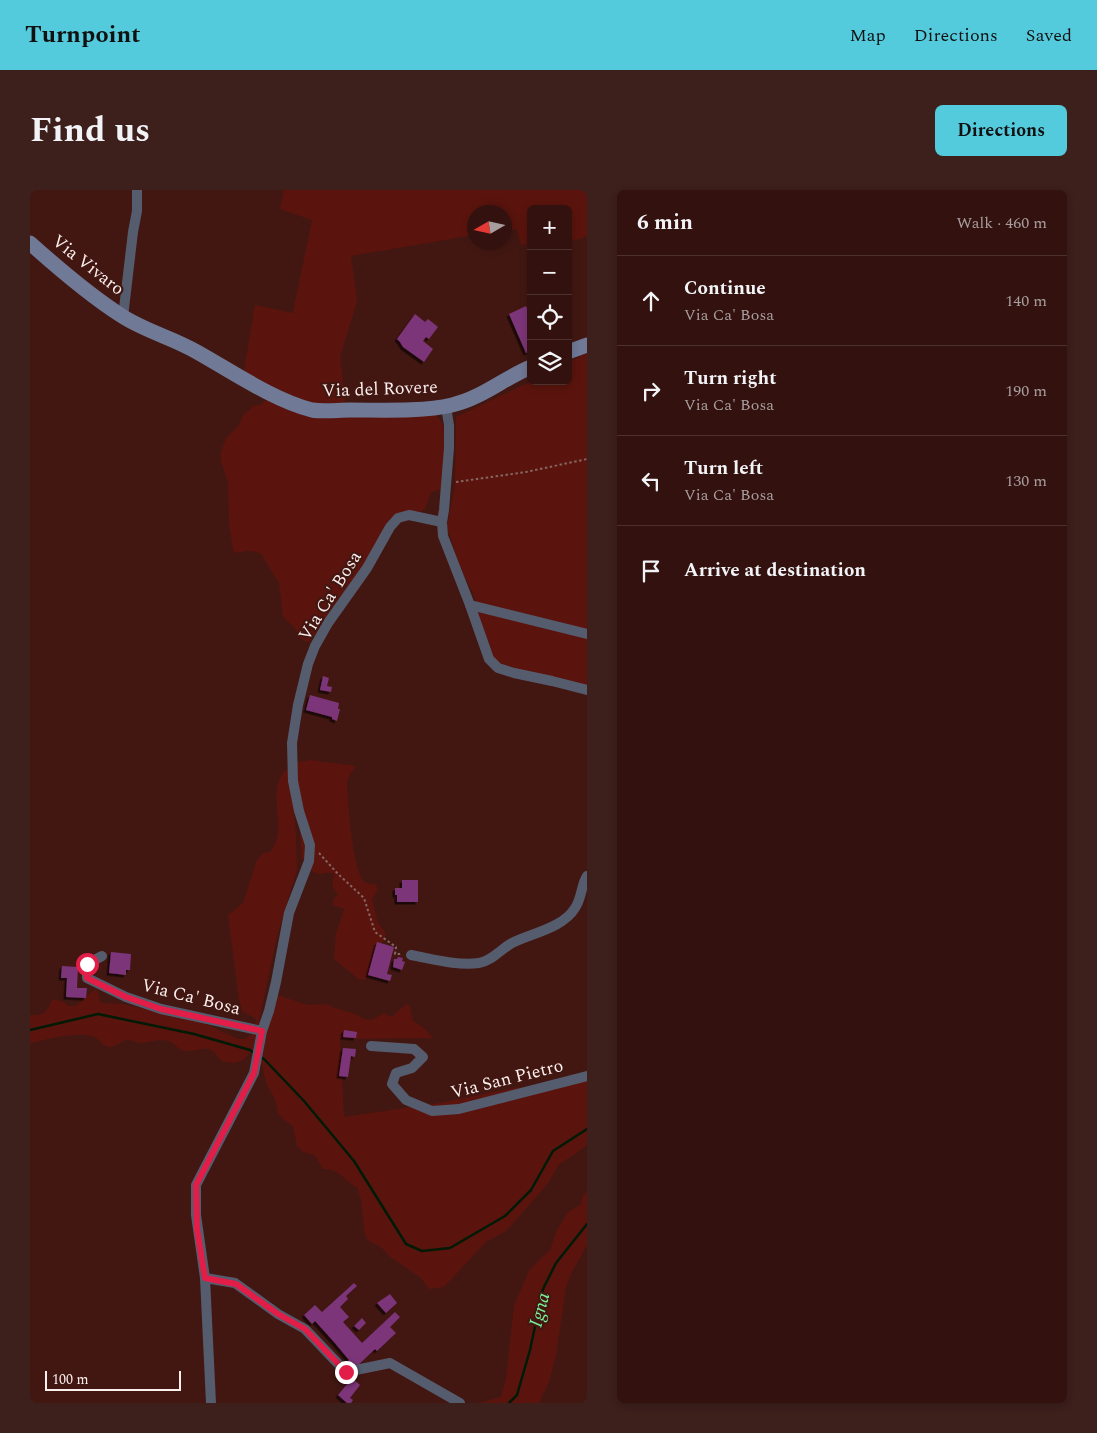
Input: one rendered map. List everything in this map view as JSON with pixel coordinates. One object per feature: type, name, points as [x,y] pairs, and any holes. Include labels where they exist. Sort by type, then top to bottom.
[{"type":"street","points":[[123,316],[132,232],[137,211],[136,190]]},
{"type":"street","name":"Via Vivaro","points":[[30,243],[78,284],[123,316]]},
{"type":"street","name":"Via del Rovere","points":[[123,316],[181,342],[273,395],[314,410],[395,410],[446,406],[468,400],[527,370]]},
{"type":"street","points":[[572,351],[587,345]]},
{"type":"street","points":[[446,406],[449,425],[449,448],[442,522],[444,536],[489,659],[498,668],[587,690]]},
{"type":"street","name":"Via Ca' Bosa","points":[[211,1403],[205,1278],[197,1229],[196,1185],[254,1073],[262,1031],[276,982],[289,913],[309,861],[310,845],[299,811],[293,782],[292,743],[298,705],[308,664],[328,623],[367,568],[390,527],[398,518],[410,515],[442,522]]},
{"type":"street","points":[[470,605],[587,634]]},
{"type":"street","points":[[411,955],[456,963],[481,963],[511,944],[553,926],[566,918],[575,909],[587,876]]},
{"type":"street","name":"Via Ca' Bosa","points":[[102,956],[87,964],[87,978],[126,997],[161,1009],[262,1031]]},
{"type":"street","name":"Via San Pietro","points":[[370,1046],[414,1049],[423,1057],[412,1068],[396,1073],[392,1084],[406,1100],[432,1111],[459,1109],[587,1076]]},
{"type":"street","points":[[205,1278],[236,1284],[278,1314],[305,1329],[346,1372],[390,1363],[460,1403]]},
{"type":"path","points":[[446,483],[526,472],[587,459]]},
{"type":"path","points":[[310,845],[364,898],[375,932],[396,947],[396,954],[411,955]]},
{"type":"shaded area","points":[[284,190],[587,190],[587,236],[572,240],[572,205],[527,205],[527,244],[521,245],[517,229],[512,230],[512,205],[467,205],[467,236],[351,256],[357,301],[340,357],[346,408],[304,405],[243,376],[255,305],[293,312],[312,220],[280,209]]},
{"type":"shaded area","points":[[587,353],[587,688],[506,670],[497,663],[488,651],[477,613],[475,598],[459,564],[447,527],[455,485],[456,417],[527,383],[527,385],[572,385],[572,361]]},
{"type":"shaded area","points":[[268,399],[273,402],[432,411],[441,421],[446,434],[446,488],[431,492],[425,509],[418,513],[399,514],[391,518],[384,527],[371,557],[309,642],[300,637],[283,616],[279,583],[261,554],[253,551],[238,553],[233,551],[229,522],[228,483],[221,461],[221,452],[226,438],[238,426],[245,412]]},
{"type":"shaded area","points":[[310,760],[356,766],[347,782],[356,864],[364,881],[369,884],[375,884],[378,888],[372,900],[378,923],[386,933],[367,979],[360,980],[334,959],[336,934],[344,909],[333,905],[333,900],[338,894],[333,887],[334,874],[315,873],[303,858],[302,862],[295,763]]},
{"type":"shaded area","points":[[290,767],[297,870],[277,936],[253,1050],[243,1060],[231,1063],[221,1061],[208,1049],[185,1051],[165,1040],[142,1043],[127,1040],[109,1047],[88,1035],[71,1035],[30,1044],[30,1015],[42,1014],[52,1000],[61,1001],[68,1006],[75,1006],[96,989],[100,1003],[122,1004],[145,1009],[151,1008],[206,1024],[238,1039],[245,1039],[252,1034],[256,1019],[242,1011],[228,915],[243,903],[257,860],[263,853],[270,852],[276,841],[278,834],[277,789],[283,773]]},
{"type":"shaded area","points":[[275,994],[304,1004],[329,1005],[364,1019],[372,1020],[384,1013],[393,1016],[406,1004],[410,1007],[413,1021],[424,1028],[433,1038],[340,1039],[344,1117],[439,1103],[519,1087],[535,1092],[587,1079],[587,1145],[559,1164],[549,1182],[506,1231],[486,1242],[444,1287],[429,1289],[421,1278],[389,1256],[381,1247],[369,1241],[365,1235],[361,1200],[357,1187],[338,1173],[329,1169],[323,1169],[315,1155],[303,1152],[297,1146],[293,1126],[278,1113],[275,1099],[266,1083],[260,1061]]},
{"type":"shaded area","points":[[587,1191],[587,1245],[566,1287],[556,1355],[549,1382],[539,1403],[479,1403],[501,1397],[506,1379],[514,1305],[530,1269],[550,1250],[556,1232],[568,1212],[580,1205]]},
{"type":"building","points":[[526,306],[527,353],[526,353],[509,314]]},
{"type":"building","points":[[415,314],[425,322],[428,319],[438,327],[429,339],[426,337],[423,341],[433,349],[424,362],[403,347],[397,339]]},
{"type":"building","points":[[323,676],[329,678],[327,686],[332,687],[331,692],[320,690]]},
{"type":"building","points":[[310,695],[339,703],[338,709],[340,709],[337,721],[332,719],[332,717],[306,710]]},
{"type":"building","points":[[402,880],[418,880],[418,902],[397,902],[395,888],[402,888]]},
{"type":"building","points":[[377,942],[394,947],[387,974],[392,975],[390,981],[368,975]]},
{"type":"building","points":[[111,952],[131,954],[130,970],[126,970],[126,975],[109,973]]},
{"type":"building","points":[[398,957],[403,958],[402,961],[405,962],[402,970],[393,967],[394,959]]},
{"type":"building","points":[[62,966],[78,967],[77,988],[87,988],[86,998],[66,997],[67,978],[61,978]]},
{"type":"building","points":[[344,1030],[357,1032],[356,1038],[343,1037]]},
{"type":"building","points":[[343,1048],[356,1049],[355,1057],[351,1056],[348,1077],[339,1076]]},
{"type":"building","points":[[354,1283],[357,1286],[346,1296],[348,1299],[340,1307],[349,1317],[343,1322],[362,1343],[395,1312],[400,1317],[390,1327],[396,1333],[377,1351],[375,1349],[353,1370],[346,1363],[349,1360],[334,1342],[315,1321],[312,1324],[304,1315],[315,1305],[322,1312]]},
{"type":"building","points":[[390,1294],[397,1303],[386,1313],[377,1303]]},
{"type":"building","points":[[362,1318],[366,1323],[359,1330],[354,1326]]},
{"type":"building","points":[[352,1378],[360,1385],[350,1398],[353,1400],[351,1403],[347,1403],[338,1395]]},
{"type":"waterway","points":[[30,1030],[98,1014],[194,1034],[250,1050],[254,1053]]},
{"type":"waterway","points":[[261,1057],[304,1101],[354,1161],[406,1244],[422,1251],[450,1248],[505,1216],[531,1190],[553,1151],[587,1129]]},
{"type":"waterway","name":"Igna","points":[[509,1403],[517,1395],[530,1350],[543,1289],[556,1263],[587,1224]]},
{"type":"route","points":[[87,964],[87,978],[126,997],[161,1009],[262,1031],[254,1073],[196,1185],[197,1229],[205,1278],[236,1284],[278,1314],[305,1329],[346,1372]]}]
